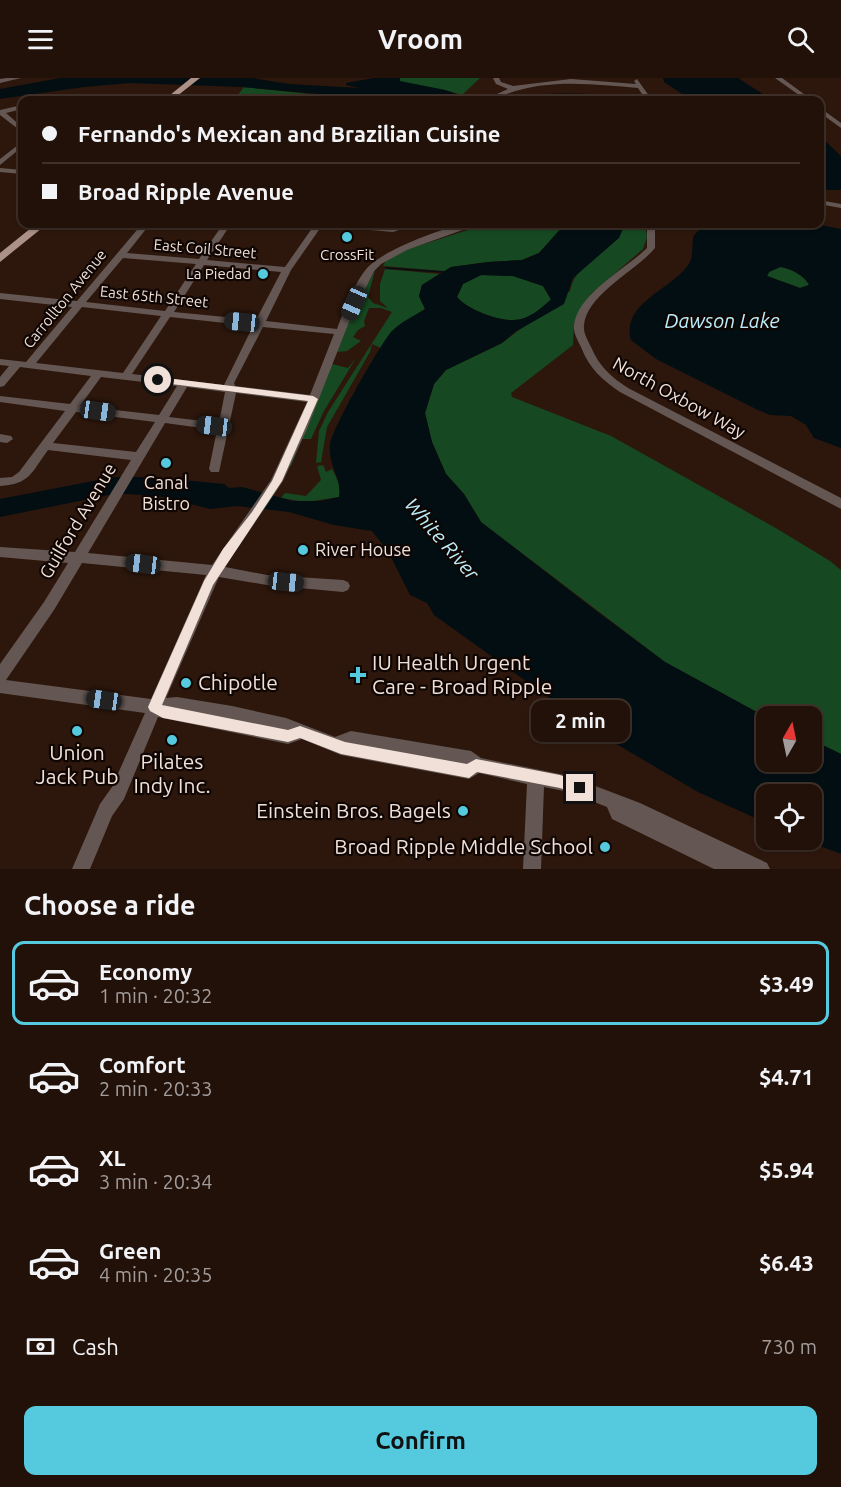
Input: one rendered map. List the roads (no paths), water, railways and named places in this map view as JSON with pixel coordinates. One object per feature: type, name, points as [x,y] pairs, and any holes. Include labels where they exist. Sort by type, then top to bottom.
[{"type":"main road","points":[[179,96],[196,78]]},
{"type":"main road","points":[[180,96],[188,93],[206,78]]},
{"type":"main road","points":[[0,250],[27,228]]},
{"type":"main road","points":[[0,260],[37,228]]},
{"type":"street","points":[[0,81],[18,78]]},
{"type":"street","points":[[496,78],[497,83],[512,88]]},
{"type":"street","points":[[635,78],[647,96]]},
{"type":"street","points":[[778,78],[803,96]]},
{"type":"street","points":[[499,96],[512,88],[576,81],[640,86]]},
{"type":"street","points":[[0,112],[18,108]]},
{"type":"street","points":[[0,112],[18,126]]},
{"type":"street","points":[[824,113],[841,126]]},
{"type":"street","points":[[0,163],[18,147]]},
{"type":"street","points":[[0,170],[18,172]]},
{"type":"street","points":[[824,203],[841,207]]},
{"type":"street","name":"Carrollton Avenue","points":[[29,365],[143,228]]},
{"type":"street","points":[[126,376],[224,228]]},
{"type":"street","points":[[215,469],[231,388],[229,383],[287,270],[316,228]]},
{"type":"street","points":[[370,228],[393,230],[400,228]]},
{"type":"street","points":[[81,869],[106,810],[118,793],[215,571],[271,490],[364,280],[374,265],[395,252],[459,228]]},
{"type":"street","name":"North Oxbow Way","points":[[651,228],[652,243],[649,251],[597,294],[580,321],[579,332],[594,366],[607,379],[624,390],[841,504]]},
{"type":"street","name":"East Coil Street","points":[[121,255],[287,270]]},
{"type":"street","name":"East 65th Street","points":[[0,296],[340,332]]},
{"type":"street","points":[[0,362],[313,399]]},
{"type":"street","name":"Carrollton Avenue","points":[[0,384],[17,364]]},
{"type":"street","points":[[0,482],[15,482],[23,476],[99,373]]},
{"type":"street","name":"Guilford Avenue","points":[[0,676],[50,606],[184,383]]},
{"type":"street","points":[[0,399],[223,427]]},
{"type":"street","points":[[45,446],[140,457]]},
{"type":"street","points":[[0,552],[215,571],[267,580],[343,586]]},
{"type":"street","points":[[0,686],[155,707],[163,712],[288,736],[300,732],[341,747],[469,771],[476,765],[569,784],[634,809],[761,869]]},
{"type":"street","points":[[532,869],[536,777]]},
{"type":"street","points":[[614,802],[618,813],[733,869]]},
{"type":"water","points":[[60,78],[253,78],[289,84],[360,88],[346,85],[346,83],[374,78],[400,78],[400,81],[445,90],[462,96],[341,96],[241,87],[130,83],[0,99],[0,89]]},
{"type":"water","points":[[663,78],[738,78],[766,96],[685,96],[664,82]]},
{"type":"water","points":[[616,94],[621,96],[534,96]]},
{"type":"water","points":[[824,140],[841,156],[841,190],[824,190]]},
{"type":"water","name":"Dawson Lake","points":[[824,226],[841,229],[841,448],[814,438],[806,425],[791,416],[770,415],[758,410],[656,359],[631,340],[630,327],[633,316],[651,297],[683,272],[690,262],[694,235],[702,228],[824,228]],"holes":[[[780,267],[793,271],[809,285],[800,288],[767,276],[769,272]]]},
{"type":"water","name":"White River","points":[[561,228],[623,228],[619,238],[573,278],[564,304],[515,332],[502,343],[446,370],[434,384],[425,413],[432,442],[446,474],[464,494],[481,522],[591,607],[665,662],[756,712],[756,772],[822,772],[822,745],[841,754],[841,854],[822,847],[822,784],[756,784],[756,818],[698,792],[601,735],[434,615],[427,603],[410,595],[388,551],[372,531],[334,525],[289,512],[237,506],[210,509],[164,497],[128,494],[109,495],[0,517],[0,499],[114,477],[151,477],[224,484],[229,488],[242,487],[293,501],[320,501],[339,497],[339,484],[330,452],[332,436],[377,353],[391,332],[425,309],[419,296],[422,285],[451,267],[522,260],[539,253]],"holes":[[[481,275],[513,276],[543,286],[551,299],[529,316],[507,320],[483,313],[468,306],[457,297],[463,284]]]},
{"type":"waterway","points":[[386,268],[443,272]]},
{"type":"place","name":"CrossFit","points":[[347,237]]},
{"type":"place","name":"La Piedad","points":[[263,274]]},
{"type":"place","name":"Canal Bistro","points":[[166,463]]},
{"type":"place","name":"River House","points":[[303,550]]},
{"type":"place","name":"IU Health Urgent Care - Broad Ripple","points":[[358,675]]},
{"type":"place","name":"Chipotle","points":[[186,683]]},
{"type":"place","name":"Union Jack Pub","points":[[77,731]]},
{"type":"place","name":"Pilates Indy Inc.","points":[[172,740]]},
{"type":"place","name":"Einstein Bros. Bagels","points":[[463,811]]},
{"type":"place","name":"Broad Ripple Middle School","points":[[605,847]]}]
